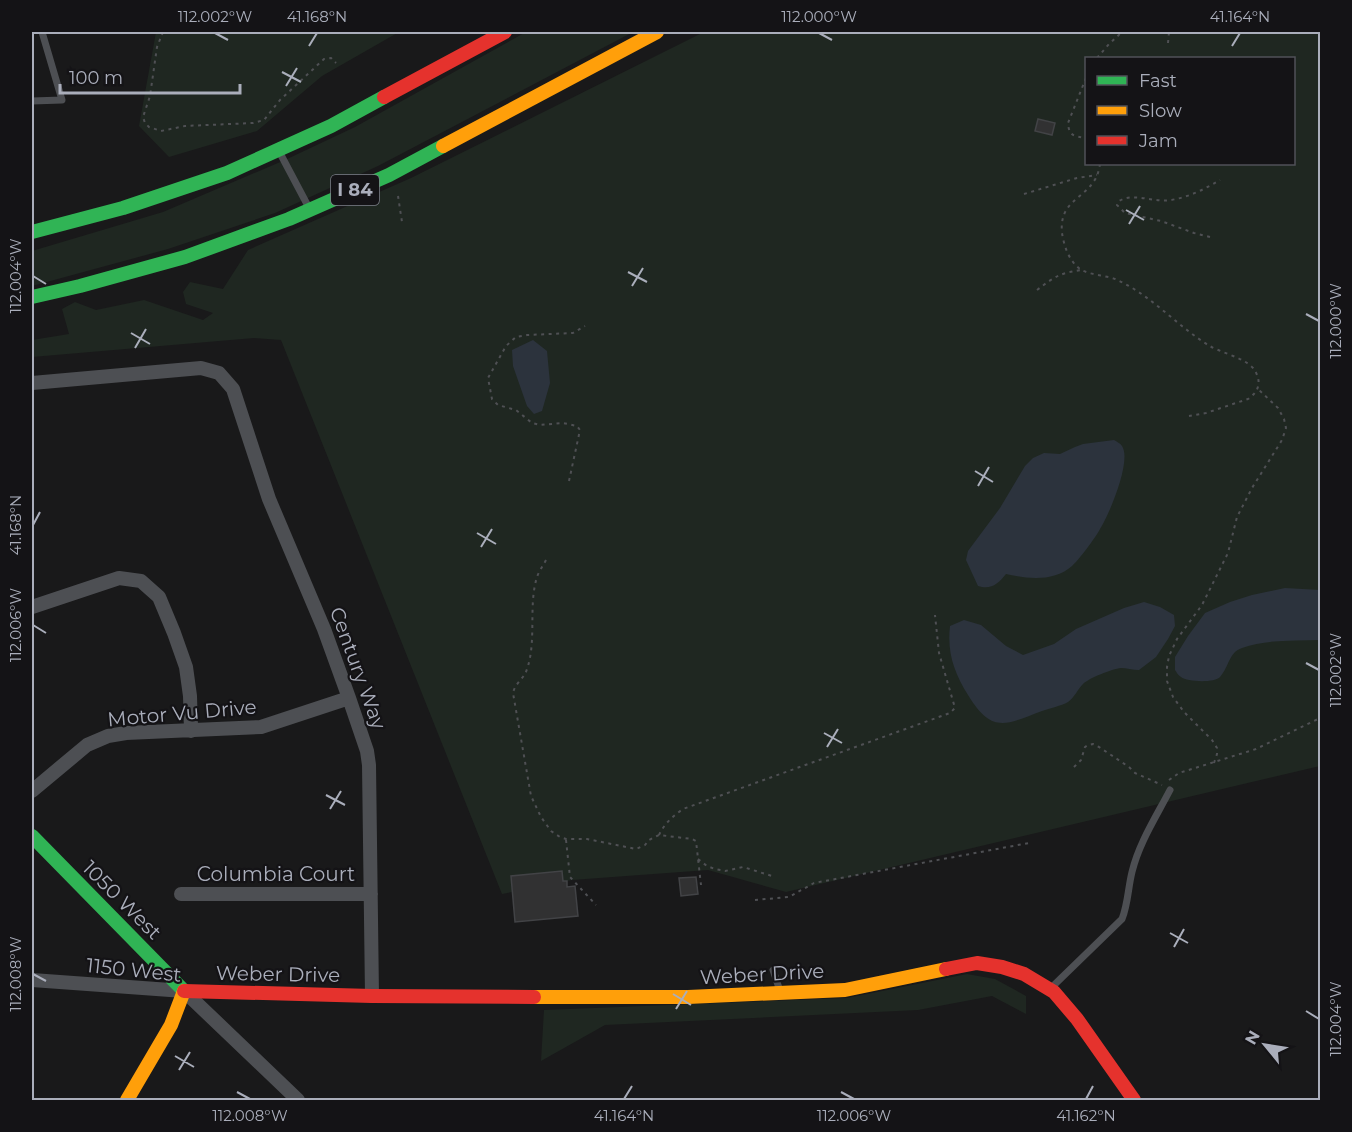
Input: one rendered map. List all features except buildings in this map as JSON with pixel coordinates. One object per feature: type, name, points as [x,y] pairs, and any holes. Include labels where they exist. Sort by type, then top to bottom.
[{"type":"main road","points":[[32,231],[123,208],[227,173],[331,126],[505,32]]},
{"type":"main road","name":"I 84","points":[[32,297],[185,256],[289,219],[389,175],[657,32]]},
{"type":"main road","name":"1050 West","points":[[32,836],[184,991]]},
{"type":"main road","name":"Weber Drive","points":[[184,991],[372,996],[618,998],[779,990],[845,990],[976,963],[1002,967],[1024,974],[1054,992],[1077,1019],[1134,1101]]},
{"type":"main road","points":[[127,1101],[171,1025],[184,991]]},
{"type":"street","name":"Century Way","points":[[32,383],[201,368],[219,373],[233,389],[269,499],[324,628],[367,751],[372,996]]},
{"type":"street","points":[[32,607],[119,578],[141,581],[159,597],[186,667],[191,731]]},
{"type":"street","name":"Motor Vu Drive","points":[[32,791],[87,745],[108,736],[126,733],[261,727],[349,698]]},
{"type":"street","name":"Columbia Court","points":[[181,894],[371,894]]},
{"type":"street","name":"1150 West","points":[[32,980],[184,991],[298,1101]]},
{"type":"lane","points":[[32,101],[62,100],[42,32]]},
{"type":"lane","points":[[279,150],[310,210]]},
{"type":"lane","points":[[1050,989],[1122,919],[1126,910],[1131,872],[1143,841],[1170,790]]},
{"type":"lane","points":[[772,970],[779,990]]},
{"type":"path","points":[[163,32],[157,46],[150,96],[143,117],[149,127],[161,131],[185,126],[253,123],[264,120],[280,100],[324,59],[331,58],[336,63]]},
{"type":"path","points":[[1098,57],[1122,32]]},
{"type":"path","points":[[1168,43],[1169,32]]},
{"type":"path","points":[[1085,80],[1068,123],[1072,135],[1085,138]]},
{"type":"path","points":[[1081,270],[1072,260],[1065,246],[1062,224],[1069,206],[1094,182],[1100,165]]},
{"type":"path","points":[[1024,194],[1077,178],[1097,175]]},
{"type":"path","points":[[1210,237],[1161,221],[1125,213],[1117,205],[1119,201],[1128,198],[1170,200],[1198,192],[1220,180]]},
{"type":"path","points":[[399,196],[402,222]]},
{"type":"path","points":[[1037,290],[1052,278],[1065,272],[1081,270],[1114,279],[1138,292],[1212,348],[1246,363],[1257,375],[1258,389],[1248,399],[1206,413],[1189,416]]},
{"type":"path","points":[[569,481],[580,430],[577,426],[563,423],[540,425],[532,423],[516,410],[498,405],[492,399],[488,378],[506,346],[516,337],[573,333],[585,326]]},
{"type":"path","points":[[1215,763],[1217,748],[1173,697],[1167,681],[1167,667],[1169,656],[1177,639],[1202,605],[1228,553],[1237,517],[1282,440],[1286,428],[1278,408],[1258,389]]},
{"type":"path","points":[[546,560],[537,574],[534,589],[531,652],[527,670],[514,687],[513,693],[531,796],[541,817],[551,831],[566,839],[587,839],[636,849],[659,835],[692,839],[696,841],[701,885]]},
{"type":"path","points":[[659,835],[674,815],[683,809],[950,713],[955,708],[939,653],[935,615]]},
{"type":"path","points":[[1074,767],[1081,760],[1085,747],[1093,744],[1129,766],[1135,773],[1162,786],[1179,773],[1256,749],[1320,718]]},
{"type":"path","points":[[566,839],[570,876],[596,905]]},
{"type":"path","points":[[755,900],[789,897],[814,883],[1029,843]]},
{"type":"path","points":[[698,859],[715,869],[725,871],[743,867],[772,876]]},
{"type":"shaded area","points":[[156,32],[399,32],[322,76],[257,131],[169,157],[139,126]]},
{"type":"shaded area","points":[[526,32],[633,32],[378,166],[275,213],[168,249],[32,286],[32,251],[163,212],[285,160],[355,127]]},
{"type":"shaded area","points":[[704,32],[1320,32],[1320,766],[786,892],[708,870],[572,880],[502,894],[281,340],[254,338],[32,357],[32,340],[69,334],[62,309],[75,302],[96,310],[144,300],[203,320],[213,313],[186,304],[183,292],[190,282],[223,289],[248,250],[411,178]]},
{"type":"shaded area","points":[[533,340],[547,351],[550,383],[542,411],[534,414],[527,406],[513,366],[512,350]]},
{"type":"shaded area","points":[[1114,440],[1121,445],[1124,453],[1118,488],[1098,533],[1075,563],[1065,571],[1049,577],[1032,578],[1006,574],[994,585],[978,586],[966,560],[968,551],[1000,508],[1025,466],[1033,458],[1044,453],[1060,454],[1083,444]]},
{"type":"shaded area","points":[[1285,588],[1320,590],[1320,640],[1271,642],[1242,648],[1234,653],[1220,677],[1213,680],[1189,680],[1178,674],[1175,670],[1175,657],[1205,613],[1252,595]]},
{"type":"shaded area","points":[[1144,602],[1174,615],[1175,626],[1156,657],[1139,670],[1117,669],[1090,679],[1068,702],[1062,705],[1018,720],[1000,723],[992,721],[984,716],[977,707],[963,687],[955,670],[951,654],[950,626],[964,620],[981,625],[1006,646],[1023,655],[1054,644],[1076,629],[1124,608]]},
{"type":"shaded area","points":[[967,974],[995,979],[1026,996],[1026,1014],[992,996],[918,1010],[605,1025],[541,1061],[544,1010],[847,998]]},
{"type":"traffic: fast","points":[[32,232],[123,208],[227,173],[331,126],[384,97]]},
{"type":"traffic: fast","points":[[32,297],[185,257],[289,219],[389,175],[443,146]]},
{"type":"traffic: fast","points":[[32,836],[184,991]]},
{"type":"traffic: slow","points":[[443,146],[657,32]]},
{"type":"traffic: slow","points":[[534,997],[688,997],[845,990],[946,969]]},
{"type":"traffic: slow","points":[[127,1100],[171,1025],[184,991]]},
{"type":"traffic: jam","points":[[384,97],[505,32]]},
{"type":"traffic: jam","points":[[946,969],[977,963],[1002,967],[1024,974],[1054,992],[1077,1019],[1134,1100]]},
{"type":"traffic: jam","points":[[184,991],[534,997]]}]
